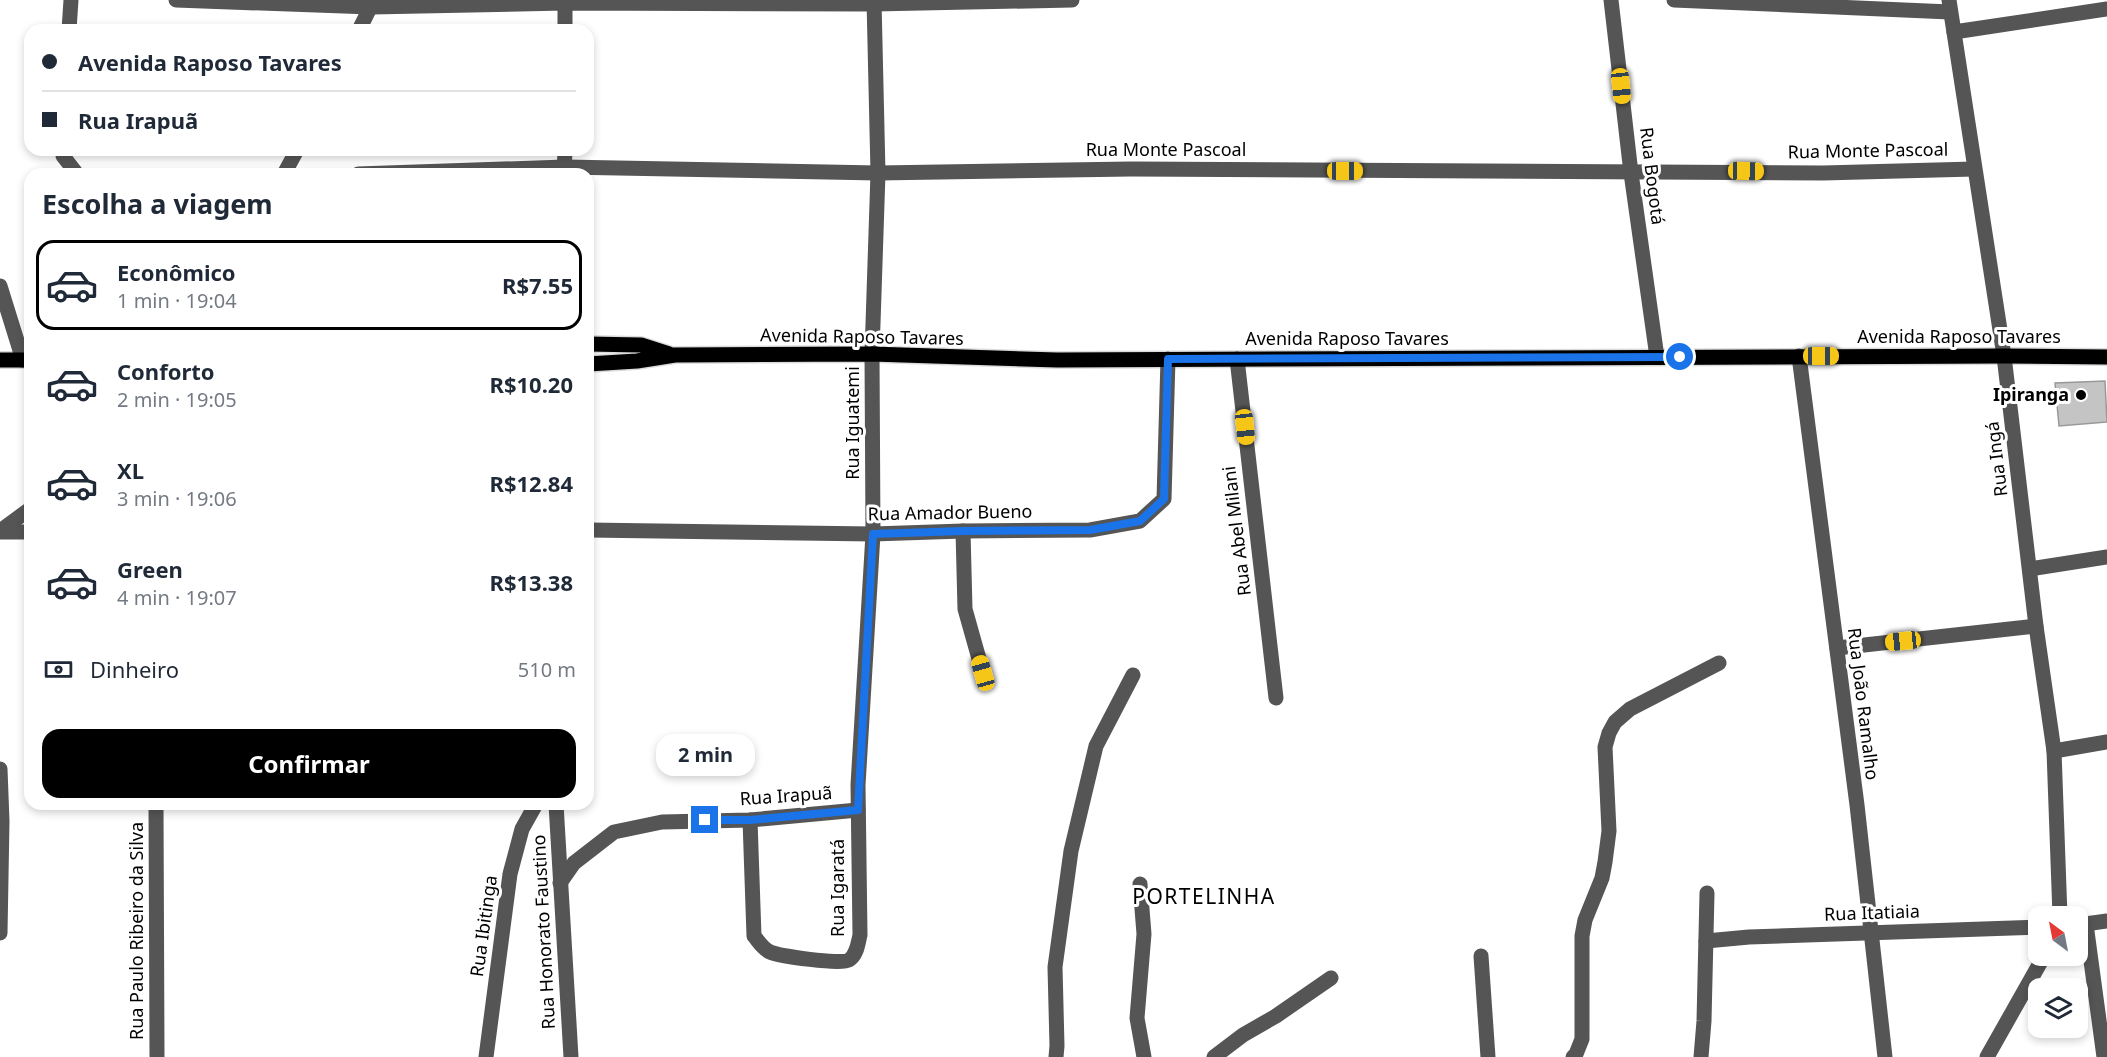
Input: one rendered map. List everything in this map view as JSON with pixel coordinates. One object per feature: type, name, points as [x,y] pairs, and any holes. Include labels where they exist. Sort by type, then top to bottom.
[{"type":"main road","points":[[594,344],[641,345],[675,355]]},
{"type":"main road","name":"Avenida Raposo Tavares","points":[[594,364],[637,361],[675,355],[872,354],[1057,360],[1798,356],[2107,357]]},
{"type":"main road","points":[[0,360],[24,360]]},
{"type":"street","points":[[69,24],[71,0]]},
{"type":"street","points":[[176,0],[372,2],[1072,0]]},
{"type":"street","name":"Rua Bogotá","points":[[1611,0],[1630,173],[1657,357]]},
{"type":"street","points":[[1674,0],[1950,6]]},
{"type":"street","points":[[362,24],[372,2]]},
{"type":"street","points":[[565,2],[565,24]]},
{"type":"street","name":"Rua Iguatemi","points":[[858,810],[873,534],[872,354],[878,173],[874,2]]},
{"type":"street","name":"Rua Ingá","points":[[1950,6],[2004,356],[2036,626],[2054,751],[2060,906]]},
{"type":"street","points":[[1954,32],[2107,9]]},
{"type":"street","name":"Rua Monte Pascoal","points":[[594,170],[878,173],[1131,169],[1823,173],[1974,169]]},
{"type":"street","points":[[0,286],[24,354]]},
{"type":"street","name":"Rua João Ramalho","points":[[1798,356],[1857,805],[1885,1057]]},
{"type":"street","name":"Rua Amador Bueno","points":[[594,530],[873,534],[1090,530],[1140,521],[1164,499],[1168,359]]},
{"type":"street","name":"Rua Abel Milani","points":[[1237,359],[1276,698]]},
{"type":"street","points":[[0,532],[24,514]]},
{"type":"street","points":[[963,531],[965,609],[983,673]]},
{"type":"street","points":[[0,532],[24,532]]},
{"type":"street","points":[[2030,569],[2107,557]]},
{"type":"street","points":[[1837,648],[2036,626]]},
{"type":"street","points":[[1573,1057],[1581,1039],[1582,936],[1602,878],[1609,831],[1605,747],[1609,733],[1615,722],[1630,709],[1719,663]]},
{"type":"street","points":[[1056,1057],[1055,967],[1071,851],[1096,746],[1133,675]]},
{"type":"street","points":[[2054,751],[2107,742]]},
{"type":"street","points":[[0,769],[2,821],[0,933]]},
{"type":"street","name":"Rua Paulo Ribeiro da Silva","points":[[156,810],[157,1057]]},
{"type":"street","name":"Rua Ibitinga","points":[[486,1057],[510,874],[522,830],[533,810]]},
{"type":"street","name":"Rua Honorato Faustino","points":[[556,810],[571,1057]]},
{"type":"street","name":"Rua Irapuã","points":[[560,883],[574,863],[614,832],[662,822],[750,820],[858,810]]},
{"type":"street","name":"Rua Igaratá","points":[[750,820],[754,936],[771,953],[838,963],[849,960],[856,953],[861,935],[858,810]]},
{"type":"street","points":[[1140,884],[1144,934],[1137,1018],[1144,1057]]},
{"type":"street","points":[[1701,1057],[1707,893]]},
{"type":"street","points":[[2088,923],[2107,921]]},
{"type":"street","name":"Rua Itatiaia","points":[[1706,941],[2028,927]]},
{"type":"street","points":[[1481,956],[1488,1057]]},
{"type":"street","points":[[2088,960],[2104,1057]]},
{"type":"street","points":[[1987,1057],[2038,966]]},
{"type":"street","points":[[1214,1057],[1243,1035],[1276,1016],[1331,978]]},
{"type":"building","name":"Ipiranga","points":[[2105,381],[2107,422],[2059,426],[2055,383]]},
{"type":"place","name":"Ipiranga","points":[[2081,395]]},
{"type":"district","name":"PORTELINHA","points":[[1204,897]]},
{"type":"route","points":[[705,820],[750,820],[858,810],[873,534],[1090,530],[1140,521],[1164,499],[1168,359],[1680,357]]}]
